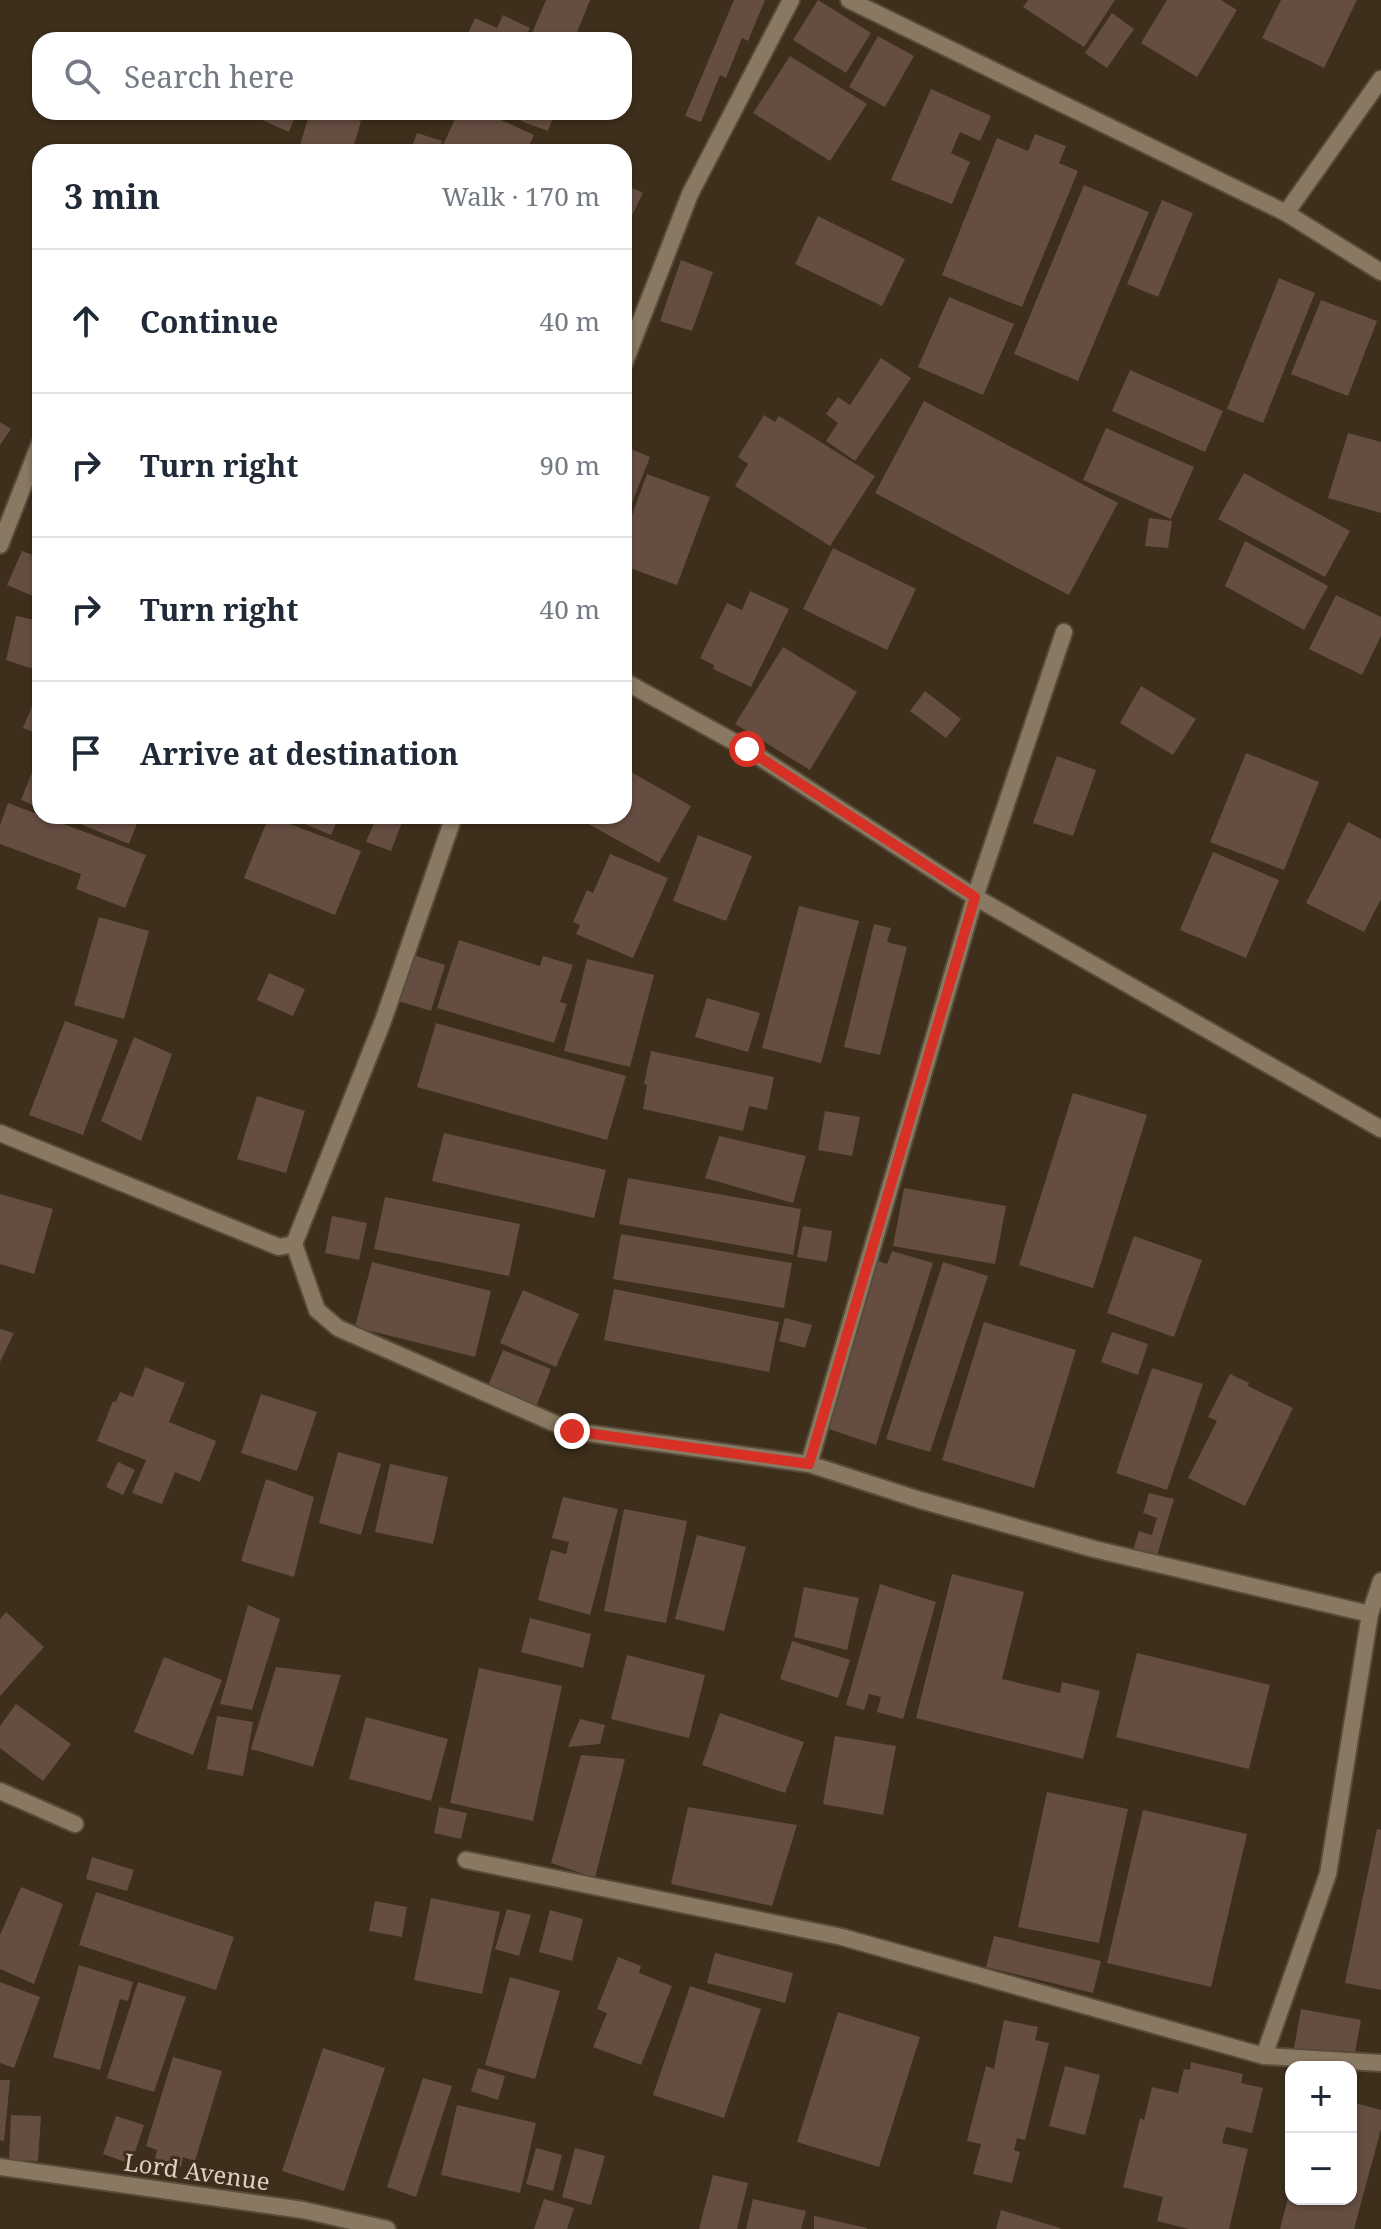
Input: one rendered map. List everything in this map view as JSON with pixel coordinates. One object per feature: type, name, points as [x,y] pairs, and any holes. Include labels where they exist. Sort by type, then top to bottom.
[{"type":"street","points":[[632,343],[690,194],[791,0]]},
{"type":"street","points":[[849,0],[1286,213],[1381,272]]},
{"type":"street","points":[[1286,213],[1381,79]]},
{"type":"street","points":[[0,545],[32,463]]},
{"type":"street","points":[[809,1464],[975,897],[1064,632]]},
{"type":"street","points":[[632,685],[747,749],[975,897],[1381,1129]]},
{"type":"street","points":[[451,824],[383,1021],[294,1244],[317,1310],[338,1328],[572,1431],[809,1464],[920,1500],[1094,1549],[1370,1614]]},
{"type":"street","points":[[0,1133],[279,1247],[294,1244]]},
{"type":"street","points":[[1264,2056],[1328,1874],[1370,1614],[1381,1581]]},
{"type":"street","points":[[0,1791],[75,1824]]},
{"type":"street","points":[[466,1860],[842,1937],[1264,2056],[1381,2063]]},
{"type":"street","name":"Lord Avenue","points":[[0,2167],[303,2210],[387,2229]]},
{"type":"building","points":[[546,0],[590,0],[577,32],[533,32]]},
{"type":"building","points":[[734,0],[765,0],[748,41],[742,38],[726,78],[720,75],[701,122],[685,116]]},
{"type":"building","points":[[818,0],[871,33],[846,73],[793,40]]},
{"type":"building","points":[[1028,0],[1115,0],[1084,47],[1023,7]]},
{"type":"building","points":[[1167,0],[1221,0],[1237,10],[1197,77],[1141,43]]},
{"type":"building","points":[[1281,0],[1357,0],[1324,68],[1262,38]]},
{"type":"building","points":[[1112,13],[1134,29],[1107,68],[1085,53]]},
{"type":"building","points":[[503,15],[530,28],[528,32],[469,32],[475,18],[497,28]]},
{"type":"building","points":[[878,36],[914,56],[885,107],[849,87]]},
{"type":"building","points":[[790,56],[867,104],[830,161],[753,113]]},
{"type":"building","points":[[931,89],[991,116],[980,141],[960,132],[951,153],[970,162],[952,204],[891,180]]},
{"type":"building","points":[[262,120],[294,120],[289,132]]},
{"type":"building","points":[[308,120],[361,121],[354,144],[300,144]]},
{"type":"building","points":[[454,120],[501,120],[534,135],[530,144],[444,144]]},
{"type":"building","points":[[521,120],[552,120],[548,131]]},
{"type":"building","points":[[417,133],[442,141],[441,144],[413,144]]},
{"type":"building","points":[[1035,134],[1066,146],[1059,163],[1078,171],[1022,307],[942,275],[997,138],[1028,151]]},
{"type":"building","points":[[1084,185],[1149,212],[1078,381],[1014,354]]},
{"type":"building","points":[[632,188],[643,193],[632,216]]},
{"type":"building","points":[[1162,200],[1193,213],[1158,297],[1127,284]]},
{"type":"building","points":[[818,216],[905,259],[882,306],[795,264]]},
{"type":"building","points":[[681,260],[713,272],[692,331],[660,321]]},
{"type":"building","points":[[1279,278],[1315,293],[1263,423],[1227,409]]},
{"type":"building","points":[[949,297],[1014,324],[983,395],[918,367]]},
{"type":"building","points":[[1321,300],[1377,321],[1348,396],[1291,374]]},
{"type":"building","points":[[881,358],[911,378],[855,461],[826,441],[838,423],[826,414],[838,397],[850,405]]},
{"type":"building","points":[[1130,370],[1223,411],[1205,452],[1112,411]]},
{"type":"building","points":[[924,401],[1118,503],[1069,595],[875,493]]},
{"type":"building","points":[[764,415],[775,422],[779,416],[875,476],[830,546],[735,486],[748,464],[738,457]]},
{"type":"building","points":[[0,422],[11,429],[0,445]]},
{"type":"building","points":[[1106,428],[1194,467],[1171,519],[1083,480]]},
{"type":"building","points":[[1348,433],[1381,442],[1381,513],[1328,498]]},
{"type":"building","points":[[632,449],[650,457],[632,503]]},
{"type":"building","points":[[1244,473],[1350,531],[1325,577],[1218,519]]},
{"type":"building","points":[[647,474],[710,497],[677,585],[632,569],[632,515]]},
{"type":"building","points":[[1149,518],[1172,521],[1168,548],[1145,546]]},
{"type":"building","points":[[1245,541],[1328,586],[1304,630],[1225,586]]},
{"type":"building","points":[[833,548],[916,589],[887,650],[803,609]]},
{"type":"building","points":[[22,551],[32,555],[32,596],[7,585]]},
{"type":"building","points":[[750,591],[789,609],[751,687],[713,669],[714,665],[700,658],[727,603],[742,610]]},
{"type":"building","points":[[1336,595],[1381,617],[1381,636],[1362,675],[1309,649]]},
{"type":"building","points":[[16,616],[32,619],[32,669],[6,660]]},
{"type":"building","points":[[783,647],[857,692],[810,770],[735,724]]},
{"type":"building","points":[[1141,686],[1196,719],[1173,755],[1120,723]]},
{"type":"building","points":[[925,691],[961,719],[946,738],[910,711]]},
{"type":"building","points":[[32,706],[32,731],[23,728]]},
{"type":"building","points":[[1246,753],[1319,782],[1284,870],[1210,842]]},
{"type":"building","points":[[1057,756],[1096,770],[1073,836],[1033,823]]},
{"type":"building","points":[[32,772],[32,805],[21,800]]},
{"type":"building","points":[[632,773],[691,806],[659,863],[588,824],[632,824]]},
{"type":"building","points":[[8,803],[32,812],[32,824],[64,824],[146,855],[125,908],[76,889],[81,874],[0,844],[0,825]]},
{"type":"building","points":[[1348,822],[1381,839],[1381,899],[1364,932],[1306,903]]},
{"type":"building","points":[[80,824],[137,824],[129,844]]},
{"type":"building","points":[[266,824],[290,824],[361,851],[335,915],[244,878]]},
{"type":"building","points":[[305,824],[336,824],[331,835]]},
{"type":"building","points":[[374,824],[401,824],[391,851],[366,842]]},
{"type":"building","points":[[698,835],[752,856],[726,921],[673,901]]},
{"type":"building","points":[[1213,852],[1279,880],[1246,958],[1180,930]]},
{"type":"building","points":[[610,854],[668,878],[633,958],[576,934],[580,925],[573,922],[587,890],[593,893]]},
{"type":"building","points":[[799,906],[859,921],[821,1063],[762,1048]]},
{"type":"building","points":[[99,917],[149,931],[124,1019],[74,1005]]},
{"type":"building","points":[[874,924],[891,928],[887,942],[907,947],[880,1055],[844,1047]]},
{"type":"building","points":[[459,940],[540,966],[543,956],[573,965],[560,1002],[567,1004],[554,1043],[437,1008]]},
{"type":"building","points":[[410,954],[445,965],[431,1011],[395,1000]]},
{"type":"building","points":[[587,959],[654,975],[630,1067],[564,1051]]},
{"type":"building","points":[[269,973],[305,989],[293,1016],[257,1000]]},
{"type":"building","points":[[707,998],[760,1013],[748,1052],[695,1037]]},
{"type":"building","points":[[65,1021],[118,1040],[83,1135],[29,1115]]},
{"type":"building","points":[[436,1023],[626,1076],[607,1140],[417,1087]]},
{"type":"building","points":[[134,1037],[172,1054],[141,1141],[101,1121]]},
{"type":"building","points":[[651,1051],[774,1077],[767,1110],[749,1106],[743,1131],[643,1109],[647,1085],[644,1084]]},
{"type":"building","points":[[1073,1093],[1147,1115],[1093,1288],[1019,1265]]},
{"type":"building","points":[[257,1096],[305,1111],[286,1173],[237,1159]]},
{"type":"building","points":[[825,1111],[860,1117],[852,1156],[818,1150]]},
{"type":"building","points":[[444,1133],[606,1170],[594,1218],[432,1181]]},
{"type":"building","points":[[719,1136],[806,1156],[793,1203],[705,1178]]},
{"type":"building","points":[[628,1178],[801,1209],[793,1255],[619,1224]]},
{"type":"building","points":[[904,1188],[1006,1206],[995,1264],[893,1246]]},
{"type":"building","points":[[0,1194],[53,1209],[34,1274],[0,1264]]},
{"type":"building","points":[[385,1197],[520,1224],[509,1276],[374,1249]]},
{"type":"building","points":[[332,1216],[367,1223],[359,1260],[325,1253]]},
{"type":"building","points":[[803,1226],[832,1231],[827,1262],[797,1257]]},
{"type":"building","points":[[621,1234],[792,1263],[784,1308],[613,1279]]},
{"type":"building","points":[[1134,1236],[1202,1260],[1174,1337],[1107,1313]]},
{"type":"building","points":[[892,1251],[933,1263],[876,1445],[823,1427],[876,1260],[887,1264]]},
{"type":"building","points":[[372,1262],[491,1291],[475,1357],[355,1327]]},
{"type":"building","points":[[943,1262],[988,1276],[930,1452],[886,1439]]},
{"type":"building","points":[[614,1289],[779,1322],[769,1372],[604,1340]]},
{"type":"building","points":[[523,1290],[579,1314],[556,1367],[500,1343]]},
{"type":"building","points":[[785,1318],[812,1325],[805,1348],[779,1341]]},
{"type":"building","points":[[984,1322],[1076,1350],[1034,1488],[942,1460]]},
{"type":"building","points":[[0,1329],[14,1333],[0,1362]]},
{"type":"building","points":[[1112,1332],[1148,1344],[1138,1375],[1101,1362]]},
{"type":"building","points":[[503,1350],[551,1369],[536,1407],[487,1388]]},
{"type":"building","points":[[145,1367],[185,1383],[169,1422],[216,1441],[200,1482],[175,1472],[162,1504],[132,1493],[146,1460],[97,1441],[113,1401],[116,1402],[120,1392],[133,1397]]},
{"type":"building","points":[[1152,1368],[1203,1384],[1167,1490],[1116,1473]]},
{"type":"building","points":[[1230,1374],[1293,1408],[1245,1506],[1188,1478],[1217,1421],[1208,1417]]},
{"type":"building","points":[[261,1394],[317,1412],[297,1471],[241,1453]]},
{"type":"building","points":[[338,1452],[381,1464],[361,1535],[319,1523]]},
{"type":"building","points":[[118,1462],[135,1470],[123,1495],[106,1487]]},
{"type":"building","points":[[390,1464],[448,1477],[433,1544],[375,1532]]},
{"type":"building","points":[[266,1479],[314,1497],[294,1577],[241,1561]]},
{"type":"building","points":[[1149,1493],[1174,1499],[1155,1562],[1133,1550],[1139,1531],[1152,1535],[1157,1518],[1143,1513]]},
{"type":"building","points":[[563,1497],[618,1509],[590,1615],[538,1600],[551,1550],[566,1554],[569,1542],[552,1538]]},
{"type":"building","points":[[624,1509],[687,1521],[666,1623],[604,1611]]},
{"type":"building","points":[[697,1535],[746,1547],[724,1631],[675,1619]]},
{"type":"building","points":[[952,1574],[1024,1592],[1002,1679],[1060,1693],[1062,1682],[1100,1691],[1083,1759],[916,1718]]},
{"type":"building","points":[[880,1584],[936,1602],[903,1719],[877,1712],[881,1697],[869,1694],[864,1710],[846,1705]]},
{"type":"building","points":[[804,1587],[859,1598],[847,1650],[794,1637]]},
{"type":"building","points":[[248,1605],[280,1619],[252,1710],[220,1704]]},
{"type":"building","points":[[6,1612],[44,1647],[0,1696],[0,1619]]},
{"type":"building","points":[[530,1618],[591,1634],[583,1668],[521,1652]]},
{"type":"building","points":[[792,1641],[850,1660],[838,1698],[780,1679]]},
{"type":"building","points":[[1137,1653],[1270,1685],[1249,1769],[1116,1737]]},
{"type":"building","points":[[627,1655],[705,1675],[689,1738],[611,1719]]},
{"type":"building","points":[[164,1657],[222,1680],[193,1755],[134,1732]]},
{"type":"building","points":[[276,1667],[341,1675],[313,1767],[251,1749]]},
{"type":"building","points":[[479,1668],[562,1686],[533,1821],[450,1803]]},
{"type":"building","points":[[16,1704],[71,1744],[43,1781],[0,1748],[0,1726]]},
{"type":"building","points":[[720,1713],[804,1742],[785,1793],[702,1765]]},
{"type":"building","points":[[217,1716],[253,1722],[243,1776],[207,1769]]},
{"type":"building","points":[[366,1717],[448,1739],[431,1801],[349,1779]]},
{"type":"building","points":[[580,1719],[605,1725],[600,1744],[568,1747]]},
{"type":"building","points":[[835,1736],[896,1746],[883,1815],[823,1804]]},
{"type":"building","points":[[581,1755],[625,1759],[595,1878],[551,1863]]},
{"type":"building","points":[[1047,1792],[1128,1809],[1099,1943],[1018,1927]]},
{"type":"building","points":[[439,1807],[467,1813],[461,1839],[434,1833]]},
{"type":"building","points":[[688,1807],[797,1825],[772,1906],[671,1884]]},
{"type":"building","points":[[1143,1810],[1247,1834],[1211,1987],[1107,1963]]},
{"type":"building","points":[[1377,1829],[1381,1830],[1381,1990],[1345,1983]]},
{"type":"building","points":[[92,1857],[134,1870],[127,1891],[86,1879]]},
{"type":"building","points":[[21,1887],[63,1904],[34,1984],[0,1969],[0,1935]]},
{"type":"building","points":[[96,1892],[234,1937],[216,1990],[79,1945]]},
{"type":"building","points":[[431,1898],[500,1912],[482,1994],[414,1980]]},
{"type":"building","points":[[375,1901],[407,1907],[402,1937],[369,1931]]},
{"type":"building","points":[[507,1909],[531,1915],[519,1956],[495,1949]]},
{"type":"building","points":[[550,1910],[583,1919],[572,1961],[539,1952]]},
{"type":"building","points":[[994,1936],[1101,1961],[1093,1993],[986,1967]]},
{"type":"building","points":[[715,1953],[793,1973],[785,2003],[707,1983]]},
{"type":"building","points":[[618,1957],[641,1966],[639,1973],[672,1986],[641,2065],[593,2047],[607,2013],[597,2009]]},
{"type":"building","points":[[79,1965],[133,1982],[128,2001],[120,1999],[100,2070],[53,2057]]},
{"type":"building","points":[[510,1977],[560,1991],[535,2079],[485,2065]]},
{"type":"building","points":[[0,1982],[40,1997],[14,2068],[0,2063]]},
{"type":"building","points":[[138,1982],[186,1997],[154,2092],[107,2078]]},
{"type":"building","points":[[690,1986],[761,2009],[724,2118],[653,2095]]},
{"type":"building","points":[[1301,2009],[1361,2020],[1354,2058],[1294,2048]]},
{"type":"building","points":[[838,2012],[920,2037],[879,2167],[797,2142]]},
{"type":"building","points":[[1004,2020],[1038,2027],[1035,2040],[1049,2043],[1025,2140],[1017,2138],[1014,2150],[1020,2152],[1012,2183],[973,2174],[981,2144],[967,2141],[986,2066],[994,2069]]},
{"type":"building","points":[[323,2048],[385,2068],[344,2191],[282,2171]]},
{"type":"building","points":[[173,2057],[222,2071],[195,2161],[183,2157],[181,2167],[155,2159],[157,2150],[146,2146]]},
{"type":"building","points":[[1191,2062],[1243,2074],[1241,2083],[1263,2088],[1252,2133],[1226,2127],[1222,2143],[1248,2149],[1229,2229],[1189,2229],[1157,2221],[1163,2197],[1123,2187],[1140,2118],[1144,2120],[1152,2087],[1178,2093],[1184,2069],[1190,2070]]},
{"type":"building","points":[[1065,2066],[1100,2075],[1085,2135],[1049,2126]]},
{"type":"building","points":[[478,2068],[505,2076],[498,2100],[471,2091]]},
{"type":"building","points":[[423,2078],[452,2086],[416,2197],[387,2187]]},
{"type":"building","points":[[0,2080],[10,2080],[4,2141],[0,2140]]},
{"type":"building","points":[[1357,2104],[1381,2110],[1381,2129],[1354,2229],[1280,2229],[1286,2205],[1357,2205]]},
{"type":"building","points":[[457,2105],[536,2123],[520,2193],[441,2175]]},
{"type":"building","points":[[11,2115],[41,2116],[38,2161],[9,2160]]},
{"type":"building","points":[[116,2116],[144,2125],[131,2164],[103,2154]]},
{"type":"building","points":[[536,2148],[562,2155],[553,2191],[526,2184]]},
{"type":"building","points":[[575,2148],[605,2156],[591,2205],[562,2197]]},
{"type":"building","points":[[713,2175],[748,2183],[737,2229],[699,2229]]},
{"type":"building","points":[[544,2199],[574,2208],[567,2229],[534,2229]]},
{"type":"building","points":[[753,2199],[806,2211],[801,2229],[746,2229]]},
{"type":"building","points":[[1001,2210],[1060,2228],[1060,2229],[996,2229]]},
{"type":"building","points":[[814,2216],[867,2228],[867,2229],[814,2229]]},
{"type":"route","points":[[572,1431],[809,1464],[975,897],[747,749]]}]
